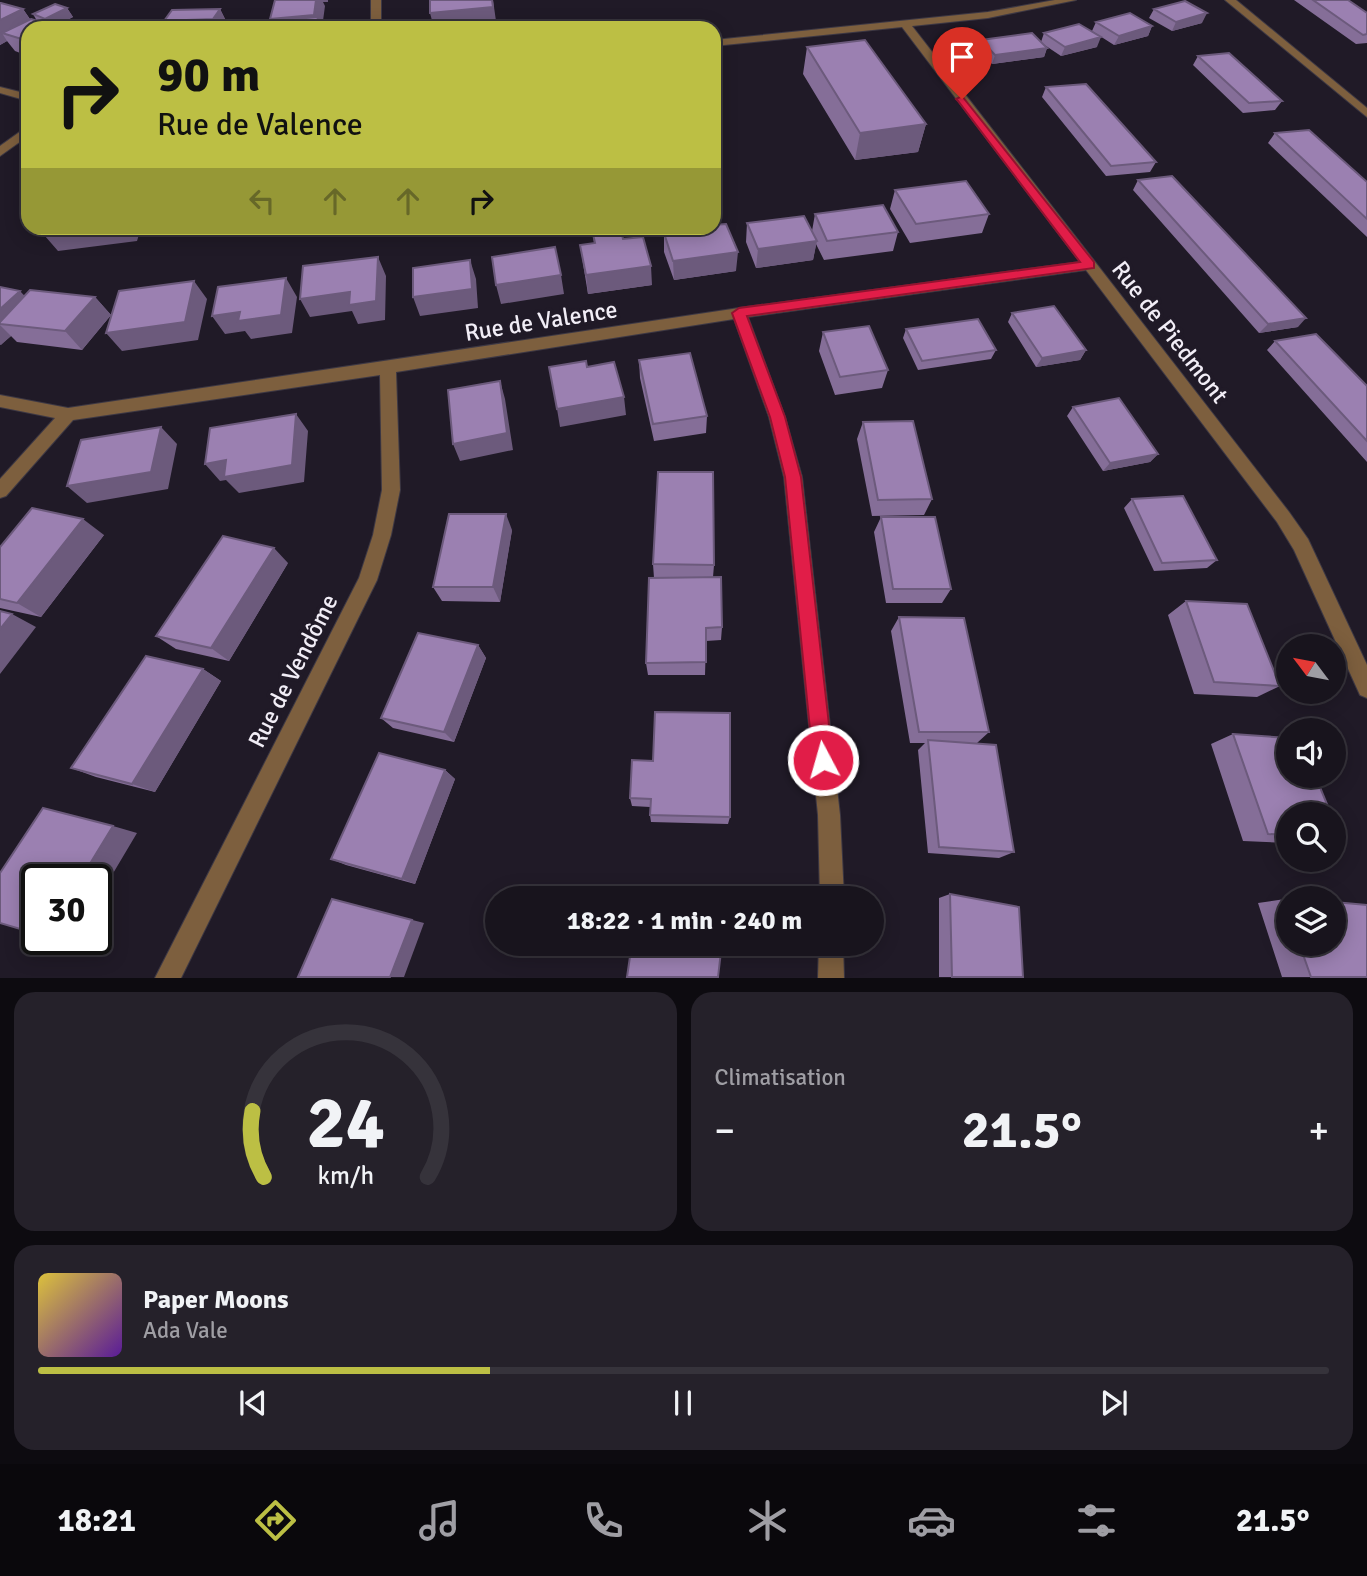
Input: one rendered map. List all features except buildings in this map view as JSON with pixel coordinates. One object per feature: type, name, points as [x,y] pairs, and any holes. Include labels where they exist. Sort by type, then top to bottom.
[{"type":"street","points":[[376,0],[376,21]]},
{"type":"street","points":[[721,42],[1003,13],[1071,0]]},
{"type":"street","points":[[1229,1],[1367,114]]},
{"type":"street","name":"Rue de Piedmont","points":[[905,24],[1283,517],[1301,545],[1367,688]]},
{"type":"street","points":[[0,90],[21,96]]},
{"type":"street","points":[[0,152],[21,136]]},
{"type":"street","name":"Rue de Valence","points":[[0,401],[68,414],[388,368],[739,313],[1089,265]]},
{"type":"street","points":[[739,313],[777,417],[793,477],[829,815],[832,886]]},
{"type":"street","name":"Rue de Vendôme","points":[[167,978],[368,580],[382,535],[391,490],[388,368]]},
{"type":"street","points":[[0,491],[68,414]]},
{"type":"street","points":[[831,956],[831,978]]},
{"type":"route","points":[[823,760],[793,477],[777,417],[739,313],[1089,265],[962,99]]}]
